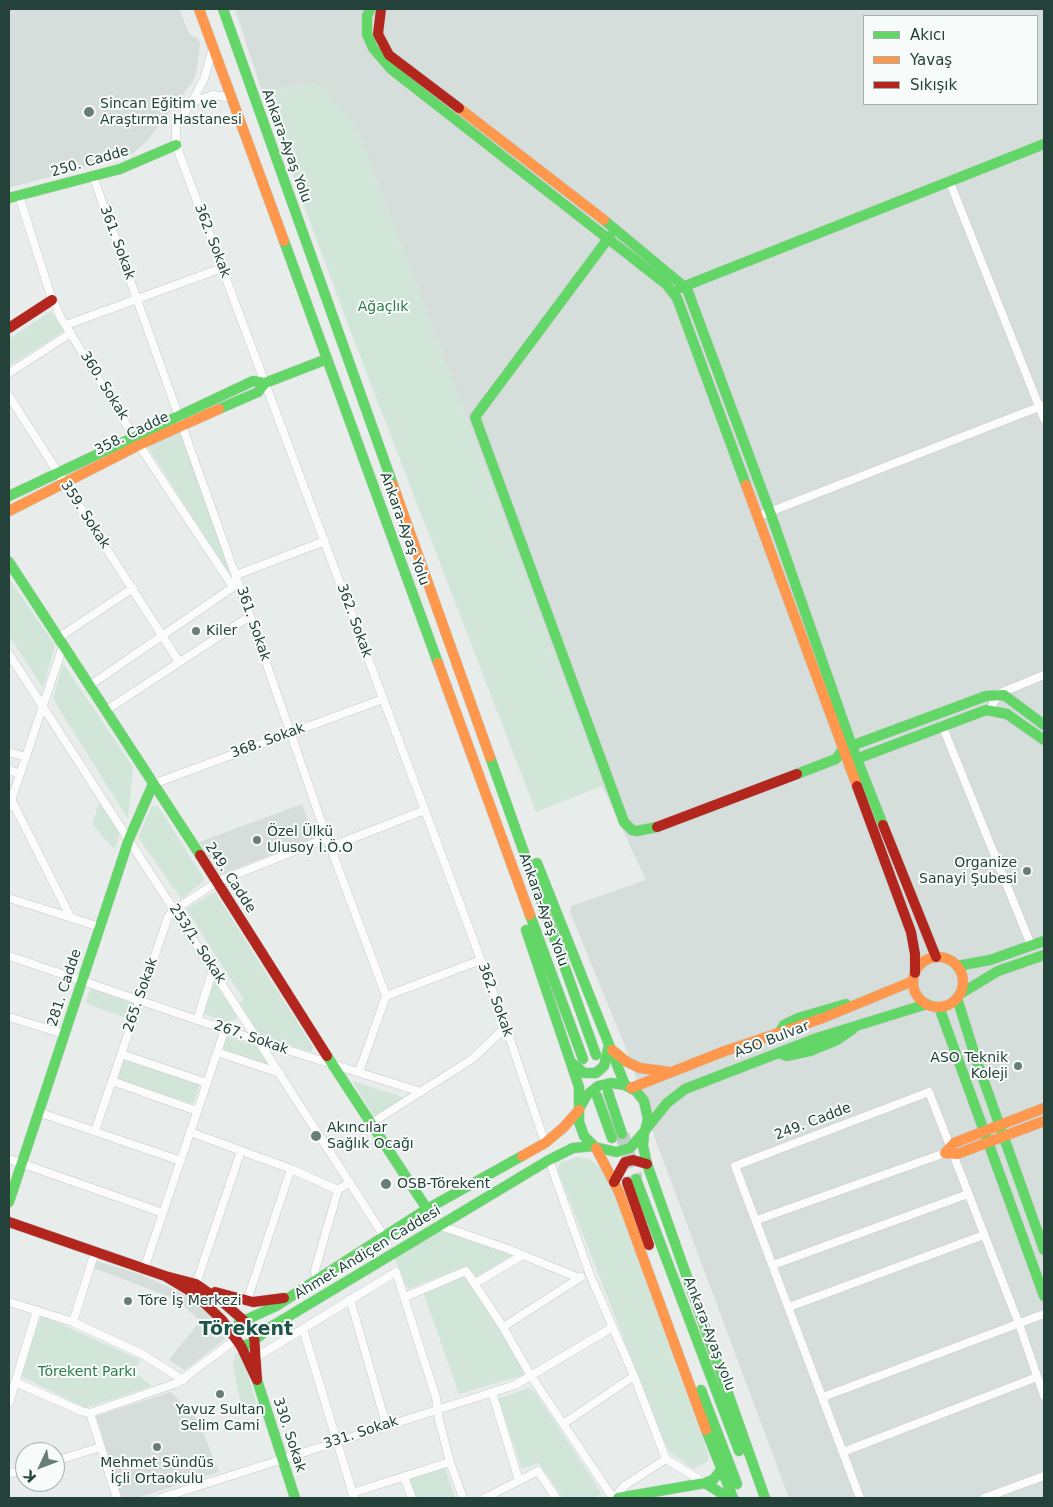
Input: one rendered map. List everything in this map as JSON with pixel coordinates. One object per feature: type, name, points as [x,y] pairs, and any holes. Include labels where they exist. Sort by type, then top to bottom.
[{"type":"main road","name":"Ankara-Ayaş Yolu","points":[[199,9],[583,1059]]},
{"type":"main road","name":"Ankara-Ayaş Yolu","points":[[223,9],[596,1055]]},
{"type":"main road","points":[[370,9],[367,16],[367,34],[373,48],[391,69],[666,284],[674,293],[852,760],[936,957]]},
{"type":"main road","points":[[381,9],[378,21],[378,34],[389,55],[616,229],[684,285],[770,512],[847,747]]},
{"type":"main road","points":[[674,293],[684,285],[1044,144]]},
{"type":"main road","name":"250. Cadde","points":[[14,197],[133,164],[176,145]]},
{"type":"main road","points":[[616,229],[475,417],[624,822],[632,830],[637,831],[656,826],[836,759],[852,760],[979,712],[998,711],[1018,720],[1044,740]]},
{"type":"main road","points":[[9,328],[52,300]]},
{"type":"main road","name":"358. Cadde","points":[[9,496],[178,414],[252,381],[265,382],[327,359]]},
{"type":"main road","name":"358. Cadde","points":[[9,511],[139,445],[258,392],[265,382]]},
{"type":"main road","name":"249. Cadde","points":[[9,562],[217,882],[370,1124],[427,1209]]},
{"type":"main road","points":[[836,759],[847,747],[976,698],[998,694],[1010,699],[1044,725]]},
{"type":"main road","points":[[852,760],[911,932],[915,954],[914,977],[916,995],[927,1004],[939,1007],[946,1006],[998,971],[1044,954]]},
{"type":"main road","name":"281. Cadde","points":[[9,1202],[129,839],[153,784]]},
{"type":"main road","points":[[504,797],[516,811],[522,823],[610,1047],[628,1086],[640,1096],[646,1107],[648,1119],[644,1132],[643,1146],[647,1164],[765,1498]]},
{"type":"main road","points":[[487,798],[486,806],[490,823],[579,1087],[580,1130],[595,1147],[614,1182],[733,1498]]},
{"type":"main road","points":[[957,966],[990,960],[1044,941]]},
{"type":"main road","points":[[914,977],[923,962],[936,957],[948,959],[957,966],[962,975],[963,984],[959,996],[999,1126],[1044,1250]]},
{"type":"main road","name":"ASO Bulvar","points":[[628,1086],[851,1007],[914,977]]},
{"type":"main road","name":"ASO Bulvar","points":[[644,1132],[667,1103],[685,1089],[779,1052],[856,1025],[927,1004]]},
{"type":"main road","points":[[939,1007],[1044,1296]]},
{"type":"main road","points":[[572,1063],[584,1073],[599,1072],[607,1060],[610,1047]]},
{"type":"main road","points":[[610,1047],[627,1062],[640,1068],[670,1072]]},
{"type":"main road","points":[[580,1108],[587,1095],[598,1086],[611,1083],[628,1086]]},
{"type":"main road","points":[[608,1092],[622,1134]]},
{"type":"main road","points":[[597,1096],[612,1138]]},
{"type":"main road","name":"Ahmet Andiçen Caddesi","points":[[245,1322],[288,1298],[427,1209],[544,1143],[563,1128],[580,1108]]},
{"type":"main road","points":[[949,1151],[983,1132],[1044,1108]]},
{"type":"main road","points":[[949,1151],[1003,1137],[1044,1121]]},
{"type":"main road","points":[[595,1147],[609,1152],[624,1151],[636,1143],[644,1132]]},
{"type":"main road","name":"Ahmet Andiçen Caddesi","points":[[255,1338],[549,1160],[572,1148],[595,1147]]},
{"type":"main road","points":[[614,1182],[616,1173],[625,1162],[633,1160],[647,1164]]},
{"type":"main road","name":"Ankara-Ayaş yolu","points":[[742,1498],[675,1320],[632,1180],[757,1498]]},
{"type":"main road","points":[[9,1222],[165,1276],[201,1299],[236,1339],[250,1344],[255,1338],[252,1328],[226,1305],[196,1284]]},
{"type":"main road","points":[[165,1276],[172,1276],[246,1301],[288,1298]]},
{"type":"main road","points":[[236,1339],[236,1325],[245,1322]]},
{"type":"main road","name":"330. Sokak","points":[[255,1338],[257,1380]]},
{"type":"main road","name":"330. Sokak","points":[[236,1339],[257,1380],[295,1498]]},
{"type":"main road","points":[[615,1498],[705,1483],[713,1480],[721,1470]]},
{"type":"main road","points":[[705,1483],[729,1498]]},
{"type":"street","name":"362. Sokak","points":[[213,46],[206,72],[192,102],[176,125],[176,145],[506,1027],[544,1143]]},
{"type":"street","points":[[192,102],[213,95],[232,98]]},
{"type":"street","name":"361. Sokak","points":[[93,176],[236,575],[236,585],[250,616],[289,734],[386,996]]},
{"type":"street","points":[[949,180],[1042,406],[1044,419]]},
{"type":"street","name":"360. Sokak","points":[[14,197],[52,300],[66,325],[139,445],[236,585]]},
{"type":"street","points":[[66,325],[222,268]]},
{"type":"street","points":[[9,373],[71,333]]},
{"type":"street","name":"359. Sokak","points":[[9,396],[179,662]]},
{"type":"street","points":[[759,516],[1042,406]]},
{"type":"street","points":[[236,575],[325,542]]},
{"type":"street","points":[[89,686],[236,585]]},
{"type":"street","points":[[71,918],[10,803],[43,706],[60,642],[133,588]]},
{"type":"street","points":[[105,711],[250,616]]},
{"type":"street","name":"253/1. Sokak","points":[[9,654],[384,1236]]},
{"type":"street","points":[[990,710],[998,694],[1044,675]]},
{"type":"street","name":"368. Sokak","points":[[153,784],[383,699]]},
{"type":"street","points":[[942,725],[1031,946]]},
{"type":"street","points":[[9,752],[26,757]]},
{"type":"street","points":[[9,770],[20,774]]},
{"type":"street","points":[[330,847],[425,810]]},
{"type":"street","name":"265. Sokak","points":[[95,1132],[166,922],[174,910],[217,882],[327,838]]},
{"type":"street","points":[[9,898],[100,927]]},
{"type":"street","name":"267. Sokak","points":[[9,956],[259,1041],[421,1092]]},
{"type":"street","points":[[359,1072],[386,996],[481,960]]},
{"type":"street","points":[[197,1020],[213,970]]},
{"type":"street","points":[[9,1017],[64,1034]]},
{"type":"street","points":[[370,1124],[472,1059],[506,1027]]},
{"type":"street","points":[[144,1269],[225,1029]]},
{"type":"street","points":[[217,1052],[280,1073]]},
{"type":"street","points":[[121,1054],[207,1083]]},
{"type":"street","points":[[112,1081],[198,1110]]},
{"type":"street","name":"249. Cadde","points":[[860,1498],[736,1166],[929,1092],[949,1151],[1019,1324],[1044,1396]]},
{"type":"street","points":[[38,1112],[180,1161]]},
{"type":"street","points":[[190,1132],[338,1190]]},
{"type":"street","points":[[196,1284],[241,1151]]},
{"type":"street","points":[[757,1220],[949,1151]]},
{"type":"street","points":[[9,1160],[163,1213]]},
{"type":"street","points":[[549,1160],[590,1275],[634,1376],[666,1458],[705,1483]]},
{"type":"street","points":[[246,1301],[291,1170]]},
{"type":"street","points":[[316,1280],[315,1270],[338,1190],[350,1182]]},
{"type":"street","points":[[774,1265],[968,1194]]},
{"type":"street","points":[[438,1226],[522,1255],[579,1278]]},
{"type":"street","points":[[789,1307],[984,1235]]},
{"type":"street","points":[[73,1322],[95,1252]]},
{"type":"street","points":[[474,1284],[522,1255]]},
{"type":"street","points":[[405,1296],[466,1271],[503,1327],[531,1376],[615,1498],[624,1486],[666,1458]]},
{"type":"street","points":[[255,1358],[396,1272],[439,1408],[439,1420],[462,1498]]},
{"type":"street","points":[[503,1327],[579,1278],[590,1275]]},
{"type":"street","points":[[350,1300],[386,1424]]},
{"type":"street","points":[[9,1302],[73,1322],[142,1354],[183,1380]]},
{"type":"street","points":[[9,1403],[38,1310]]},
{"type":"street","points":[[823,1397],[1044,1314]]},
{"type":"street","name":"331. Sokak","points":[[167,1497],[386,1424],[492,1392],[531,1376],[613,1327]]},
{"type":"street","points":[[302,1328],[353,1496],[450,1462]]},
{"type":"street","points":[[16,1382],[81,1411],[90,1412],[168,1387],[183,1380],[236,1339]]},
{"type":"street","points":[[563,1424],[634,1376]]},
{"type":"street","points":[[843,1452],[1037,1377]]},
{"type":"street","points":[[492,1392],[519,1481]]},
{"type":"street","points":[[90,1412],[117,1498]]},
{"type":"street","points":[[65,1458],[101,1447]]},
{"type":"street","points":[[485,1498],[538,1471],[556,1498]]},
{"type":"street","points":[[984,1498],[1044,1476]]},
{"type":"street","points":[[404,1477],[412,1498]]},
{"type":"shaded area","name":"Sincan Eğitim ve Araştırma Hastanesi","points":[[9,9],[179,9],[190,35],[198,38],[200,45],[196,74],[192,83],[146,142],[132,154],[9,188]]},
{"type":"shaded area","points":[[235,9],[1044,9],[1044,1498],[789,1498],[657,1144],[627,1051],[570,912],[571,906],[646,880],[602,786],[463,408],[355,123],[315,82],[262,92]]},
{"type":"shaded area","name":"Özel Ülkü Ulusoy İ.Ö.O","points":[[302,804],[314,838],[220,875],[199,842]]},
{"type":"shaded area","points":[[97,1261],[142,1275],[186,1295],[208,1313],[225,1332],[225,1339],[185,1370],[169,1360],[200,1321],[177,1300],[94,1268]]},
{"type":"shaded area","name":"Mehmet Sündüs İçli Ortaokulu","points":[[171,1392],[199,1422],[219,1472],[136,1498],[121,1498],[96,1416]]},
{"type":"green space","name":"Ağaçlık","points":[[315,82],[355,123],[463,408],[602,786],[536,812],[350,330],[262,92]]},
{"type":"green space","points":[[51,311],[64,331],[9,366],[9,339]]},
{"type":"green space","points":[[180,430],[231,566],[229,570],[226,570],[147,446]]},
{"type":"green space","points":[[9,578],[55,645],[43,688],[9,636]]},
{"type":"green space","points":[[63,663],[133,767],[128,819],[53,699]]},
{"type":"green space","points":[[99,803],[120,833],[115,850],[92,824]]},
{"type":"green space","points":[[152,806],[158,806],[205,880],[181,899],[138,837]]},
{"type":"green space","points":[[215,892],[313,1047],[311,1052],[264,1038],[258,1034],[239,1004],[244,1000],[186,909]]},
{"type":"green space","points":[[214,982],[238,1018],[228,1023],[204,1014]]},
{"type":"green space","points":[[91,988],[135,1004],[129,1019],[85,1003]]},
{"type":"green space","points":[[227,1036],[256,1046],[269,1066],[223,1049]]},
{"type":"green space","points":[[124,1060],[200,1084],[193,1104],[117,1080]]},
{"type":"green space","points":[[352,1081],[406,1098],[374,1117]]},
{"type":"green space","points":[[577,1157],[590,1159],[600,1167],[608,1178],[709,1456],[707,1462],[693,1469],[669,1451],[663,1439],[558,1171],[559,1163]]},
{"type":"green space","points":[[440,1230],[513,1255],[477,1277],[467,1266],[408,1289],[394,1258]]},
{"type":"green space","points":[[465,1276],[501,1332],[525,1375],[459,1394],[423,1292]]},
{"type":"green space","name":"Törekent Parkı","points":[[41,1315],[140,1360],[134,1372],[152,1386],[85,1408],[21,1376]]},
{"type":"green space","points":[[242,1353],[257,1406],[242,1409],[233,1368],[235,1354]]},
{"type":"green space","points":[[528,1388],[535,1392],[602,1494],[593,1498],[563,1498],[539,1463],[522,1469],[498,1399]]},
{"type":"green space","points":[[445,1467],[455,1498],[415,1498],[408,1479]]},
{"type":"tunnel","points":[[622,1134],[636,1179]]},
{"type":"traffic: fast","points":[[223,9],[393,485]]},
{"type":"traffic: fast","points":[[370,9],[367,16],[367,34],[373,48],[391,69],[666,284],[677,298],[746,485]]},
{"type":"traffic: fast","points":[[680,288],[1044,144]]},
{"type":"traffic: fast","points":[[9,198],[120,169],[176,145]]},
{"type":"traffic: fast","points":[[604,220],[687,289],[770,512],[853,749],[883,825]]},
{"type":"traffic: fast","points":[[610,236],[475,417],[624,822],[632,830],[637,831],[657,827]]},
{"type":"traffic: fast","points":[[284,241],[438,663]]},
{"type":"traffic: fast","points":[[265,383],[327,359]]},
{"type":"traffic: fast","points":[[9,496],[253,381],[265,383],[258,392],[219,409]]},
{"type":"traffic: fast","points":[[9,562],[200,855]]},
{"type":"traffic: fast","points":[[797,774],[836,759],[843,749],[986,696],[1004,695],[1044,725]]},
{"type":"traffic: fast","points":[[851,761],[986,710],[1007,714],[1044,740]]},
{"type":"traffic: fast","points":[[490,757],[596,1055]]},
{"type":"traffic: fast","points":[[9,1202],[129,839],[153,784]]},
{"type":"traffic: fast","points":[[537,863],[625,1085]]},
{"type":"traffic: fast","points":[[530,915],[583,1059]]},
{"type":"traffic: fast","points":[[526,930],[579,1087],[579,1122],[584,1136],[595,1147],[616,1152],[630,1148],[645,1131],[648,1119],[644,1101],[636,1091],[625,1085],[611,1083],[598,1086],[587,1095],[580,1107]]},
{"type":"traffic: fast","points":[[957,966],[990,960],[1044,941]]},
{"type":"traffic: fast","points":[[960,994],[998,971],[1044,955]]},
{"type":"traffic: fast","points":[[957,998],[976,1059],[1044,1250]]},
{"type":"traffic: fast","points":[[780,1031],[784,1025],[798,1018],[846,1004]]},
{"type":"traffic: fast","points":[[647,1128],[667,1103],[685,1089],[817,1038],[927,1004]]},
{"type":"traffic: fast","points":[[939,1007],[1044,1296]]},
{"type":"traffic: fast","points":[[779,1053],[787,1056],[810,1051],[837,1040],[853,1029]]},
{"type":"traffic: fast","points":[[572,1063],[584,1073],[596,1073],[604,1066],[609,1045]]},
{"type":"traffic: fast","points":[[327,1056],[427,1209]]},
{"type":"traffic: fast","points":[[608,1092],[622,1134]]},
{"type":"traffic: fast","points":[[597,1096],[612,1138]]},
{"type":"traffic: fast","points":[[644,1133],[643,1146],[647,1164],[765,1498]]},
{"type":"traffic: fast","points":[[241,1346],[250,1344],[269,1328],[549,1160],[573,1148],[593,1146]]},
{"type":"traffic: fast","points":[[232,1332],[239,1323],[276,1306],[427,1209],[522,1156]]},
{"type":"traffic: fast","points":[[636,1179],[739,1451]]},
{"type":"traffic: fast","points":[[257,1380],[295,1498]]},
{"type":"traffic: fast","points":[[701,1390],[737,1484]]},
{"type":"traffic: fast","points":[[706,1430],[733,1498]]},
{"type":"traffic: fast","points":[[721,1470],[713,1480],[705,1483],[729,1498]]},
{"type":"traffic: fast","points":[[618,1498],[705,1483]]},
{"type":"traffic: slow","points":[[199,9],[284,241]]},
{"type":"traffic: slow","points":[[459,108],[604,220]]},
{"type":"traffic: slow","points":[[9,511],[139,445],[219,409]]},
{"type":"traffic: slow","points":[[393,485],[490,757]]},
{"type":"traffic: slow","points":[[746,485],[857,786]]},
{"type":"traffic: slow","points":[[438,663],[530,915]]},
{"type":"traffic: slow","points":[[938,957],[956,964],[963,982],[956,1000],[938,1007],[920,1000],[913,982],[920,964],[938,957]]},
{"type":"traffic: slow","points":[[631,1088],[725,1051],[823,1018],[913,981]]},
{"type":"traffic: slow","points":[[612,1050],[627,1062],[640,1068],[670,1072]]},
{"type":"traffic: slow","points":[[1044,1108],[954,1143],[945,1153],[957,1154],[1044,1121]]},
{"type":"traffic: slow","points":[[522,1156],[545,1143],[563,1128],[579,1110]]},
{"type":"traffic: slow","points":[[596,1148],[619,1192],[706,1430]]},
{"type":"traffic: jam","points":[[381,9],[378,34],[389,55],[459,108]]},
{"type":"traffic: jam","points":[[9,328],[52,300]]},
{"type":"traffic: jam","points":[[657,827],[797,774]]},
{"type":"traffic: jam","points":[[857,786],[911,932],[915,954],[915,973]]},
{"type":"traffic: jam","points":[[883,825],[936,957]]},
{"type":"traffic: jam","points":[[200,855],[327,1056]]},
{"type":"traffic: jam","points":[[614,1182],[625,1162],[633,1160],[647,1164]]},
{"type":"traffic: jam","points":[[627,1182],[649,1245]]},
{"type":"traffic: jam","points":[[9,1222],[165,1276]]},
{"type":"traffic: jam","points":[[165,1276],[196,1284],[226,1305],[250,1326],[254,1335],[257,1380],[241,1346],[222,1320],[195,1294],[165,1276]]},
{"type":"traffic: jam","points":[[215,1292],[253,1302],[284,1298]]},
{"type":"place","name":"Sincan Eğitim ve Araştırma Hastanesi","points":[[89,112]]},
{"type":"place","name":"Kiler","points":[[196,631]]},
{"type":"place","name":"Özel Ülkü Ulusoy İ.Ö.O","points":[[257,840]]},
{"type":"place","name":"Organize Sanayi Şubesi","points":[[1027,871]]},
{"type":"place","name":"ASO Teknik Koleji","points":[[1018,1066]]},
{"type":"place","name":"Akıncılar Sağlık Ocağı","points":[[316,1136]]},
{"type":"place","name":"OSB-Törekent","points":[[386,1184]]},
{"type":"place","name":"Töre İş Merkezi","points":[[128,1301]]},
{"type":"place","name":"Yavuz Sultan Selim Cami","points":[[220,1394]]},
{"type":"place","name":"Mehmet Sündüs İçli Ortaokulu","points":[[157,1447]]},
{"type":"district","name":"Törekent","points":[[246,1330]]}]
